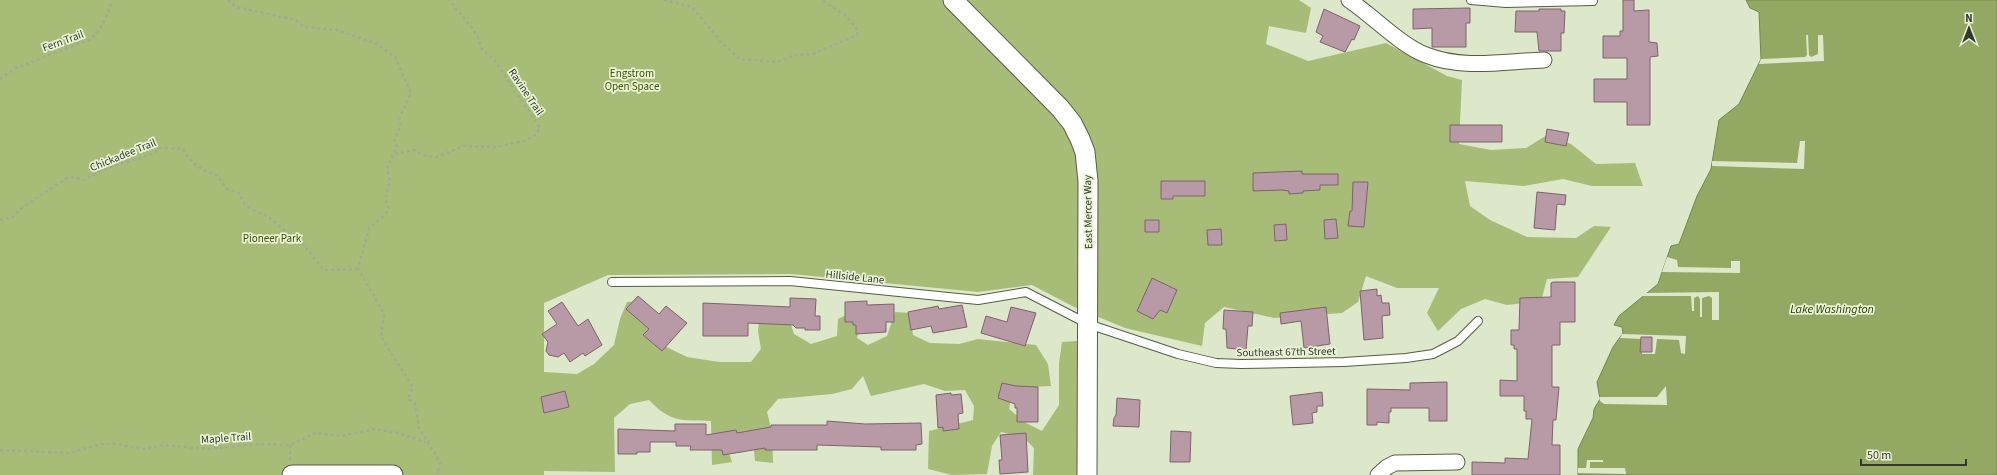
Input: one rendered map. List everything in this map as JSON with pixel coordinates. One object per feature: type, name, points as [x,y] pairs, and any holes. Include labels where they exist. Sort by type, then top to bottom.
[{"type":"street","name":"East Mercer Way","points":[[953,0],[1060,108],[1072,123],[1085,152],[1089,211],[1087,475]]},
{"type":"street","points":[[1349,0],[1413,48],[1433,57],[1460,64],[1544,60]]},
{"type":"street","points":[[1378,475],[1387,467],[1395,463],[1457,462]]},
{"type":"street","points":[[291,467],[393,475]]},
{"type":"lane","points":[[1471,0],[1506,3],[1593,1]]},
{"type":"lane","name":"Hillside Lane","points":[[612,282],[790,282],[978,300],[1026,292],[1088,324]]},
{"type":"lane","name":"Southeast 67th Street","points":[[1088,324],[1178,354],[1216,362],[1241,364],[1352,361],[1406,358],[1433,354],[1458,341],[1478,321]]},
{"type":"path","name":"Fern Trail","points":[[0,79],[16,68],[90,39],[98,32],[112,0]]},
{"type":"path","points":[[228,0],[236,7],[296,20],[304,27],[338,30],[377,44],[395,57],[411,93],[399,119],[401,124],[394,141],[397,147],[387,167],[390,181],[385,199],[389,208],[385,215],[369,228],[358,269],[384,313],[381,337],[413,387],[408,399],[415,404],[420,428],[426,442],[440,462],[437,475]]},
{"type":"path","name":"Ravine Trail","points":[[394,154],[414,150],[423,155],[436,157],[464,146],[497,147],[527,140],[535,135],[540,128],[496,61],[481,48],[479,40],[472,28],[448,0]]},
{"type":"path","points":[[664,0],[692,7],[719,40],[740,59],[778,62],[795,55],[813,54],[857,35],[858,30],[846,16],[822,0]]},
{"type":"path","name":"Chickadee Trail","points":[[0,220],[13,217],[23,207],[67,178],[73,177],[84,180],[107,168],[153,154],[160,148],[183,149],[192,163],[204,171],[218,175],[227,189],[238,192],[246,205],[268,216],[283,227],[292,237],[298,238],[324,270],[358,269]]},
{"type":"path","name":"Maple Trail","points":[[0,450],[69,453],[101,444],[115,444],[144,449],[164,445],[207,449],[260,444],[290,445],[315,433],[341,436],[374,429],[398,433],[426,442]]},
{"type":"path","points":[[290,445],[291,467]]},
{"type":"green space","points":[[0,0],[1299,0],[1311,8],[1306,33],[1269,26],[1266,44],[1308,61],[1386,43],[1447,76],[1462,80],[1459,144],[1491,150],[1526,148],[1547,135],[1571,144],[1596,164],[1635,163],[1643,186],[1592,186],[1563,179],[1524,186],[1465,181],[1470,206],[1490,220],[1527,237],[1576,238],[1594,226],[1611,227],[1578,277],[1547,279],[1541,301],[1507,305],[1485,299],[1461,309],[1438,331],[1427,313],[1439,288],[1397,288],[1366,276],[1358,302],[1342,313],[1274,318],[1224,307],[1205,323],[1202,346],[1125,328],[1074,307],[1032,285],[978,292],[791,274],[608,275],[544,303],[544,372],[577,374],[594,364],[614,345],[620,319],[627,302],[644,301],[650,339],[687,357],[719,362],[751,362],[761,349],[758,331],[760,312],[786,309],[794,334],[811,344],[837,336],[838,319],[852,312],[862,317],[857,338],[868,345],[887,336],[895,312],[910,313],[913,335],[930,343],[959,344],[978,339],[1036,345],[1048,364],[1051,386],[1013,388],[1009,409],[1026,423],[1042,431],[1059,405],[1059,363],[1062,342],[1078,341],[1080,475],[1033,475],[1034,448],[1024,438],[1001,432],[992,446],[987,474],[952,475],[928,469],[929,431],[973,420],[974,406],[965,390],[945,391],[924,384],[871,396],[863,376],[852,389],[832,394],[778,399],[767,412],[772,432],[773,463],[755,461],[753,440],[726,443],[732,462],[712,465],[711,421],[677,419],[664,413],[649,400],[630,404],[614,418],[615,472],[544,471],[544,475],[0,475]]},
{"type":"water","name":"Lake Washington","points":[[1746,0],[1997,0],[1997,475],[1578,475],[1578,449],[1593,418],[1594,409],[1600,399],[1597,382],[1613,347],[1623,333],[1622,327],[1614,325],[1619,316],[1658,284],[1671,246],[1679,244],[1697,196],[1711,169],[1719,120],[1739,104],[1761,59],[1759,12],[1750,8]]},
{"type":"pier","points":[[1806,35],[1808,35],[1809,55],[1811,57],[1818,54],[1818,35],[1823,35],[1824,61],[1759,64],[1761,59],[1805,57],[1807,55]]},
{"type":"pier","points":[[1800,141],[1805,141],[1804,169],[1712,166],[1712,161],[1797,163]]},
{"type":"pier","points":[[1667,257],[1677,260],[1678,267],[1731,268],[1731,261],[1740,261],[1740,273],[1662,272]]},
{"type":"pier","points":[[1719,292],[1719,320],[1712,320],[1712,298],[1709,296],[1702,298],[1702,317],[1700,317],[1700,299],[1698,296],[1694,298],[1694,311],[1692,311],[1691,296],[1641,296],[1644,293]]},
{"type":"pier","points":[[1622,334],[1686,336],[1685,354],[1681,353],[1679,340],[1657,339],[1655,354],[1642,354],[1642,339],[1620,338]]},
{"type":"pier","points":[[1666,386],[1667,405],[1604,404],[1600,401],[1599,397],[1657,397]]},
{"type":"pier","points":[[1587,460],[1603,460],[1603,462],[1590,462],[1590,468],[1625,468],[1626,474],[1578,473],[1578,468],[1586,468]]},
{"type":"building","points":[[1623,0],[1634,0],[1634,11],[1649,10],[1649,42],[1657,43],[1658,56],[1650,57],[1650,125],[1627,125],[1627,102],[1594,102],[1594,79],[1627,79],[1627,58],[1603,58],[1603,36],[1620,36],[1620,31],[1623,31]]},
{"type":"building","points":[[1470,8],[1470,23],[1466,23],[1466,47],[1432,47],[1432,28],[1413,29],[1413,9]]},
{"type":"building","points":[[1324,9],[1360,26],[1354,40],[1352,39],[1345,52],[1320,42],[1323,36],[1316,32]]},
{"type":"building","points":[[1539,9],[1561,9],[1561,11],[1565,11],[1564,33],[1561,33],[1561,51],[1539,51],[1537,32],[1515,32],[1516,11],[1539,11]]},
{"type":"building","points":[[1450,125],[1502,125],[1502,142],[1450,142]]},
{"type":"building","points":[[1547,129],[1569,133],[1566,146],[1545,142]]},
{"type":"building","points":[[1302,171],[1302,174],[1338,174],[1338,185],[1320,185],[1320,190],[1289,194],[1289,191],[1282,190],[1253,191],[1253,173]]},
{"type":"building","points":[[1161,181],[1205,181],[1205,196],[1173,196],[1173,199],[1161,199]]},
{"type":"building","points":[[1353,182],[1368,182],[1364,227],[1348,226],[1350,211],[1352,211]]},
{"type":"building","points":[[1537,192],[1566,195],[1565,205],[1557,204],[1555,230],[1534,228]]},
{"type":"building","points":[[1336,219],[1338,238],[1325,239],[1324,220]]},
{"type":"building","points":[[1145,220],[1159,220],[1159,232],[1145,232]]},
{"type":"building","points":[[1286,224],[1287,240],[1275,241],[1274,225]]},
{"type":"building","points":[[1221,229],[1222,245],[1208,245],[1207,230]]},
{"type":"building","points":[[1152,278],[1177,290],[1167,313],[1160,310],[1153,319],[1137,311]]},
{"type":"building","points":[[1575,282],[1575,322],[1560,322],[1560,345],[1552,345],[1552,387],[1559,387],[1556,420],[1553,420],[1552,445],[1560,445],[1560,475],[1472,475],[1472,462],[1505,463],[1505,458],[1528,459],[1532,419],[1526,419],[1526,411],[1524,411],[1524,396],[1500,396],[1500,380],[1517,381],[1517,349],[1514,349],[1514,345],[1511,345],[1511,330],[1519,330],[1520,298],[1551,297],[1551,283]]},
{"type":"building","points":[[1377,289],[1377,296],[1381,295],[1382,303],[1389,303],[1390,315],[1382,316],[1383,338],[1364,340],[1360,291]]},
{"type":"building","points":[[638,296],[659,314],[666,306],[687,323],[662,351],[643,335],[649,329],[626,309]]},
{"type":"building","points":[[790,298],[816,299],[815,316],[820,316],[820,330],[805,330],[805,328],[796,328],[793,325],[748,323],[748,336],[703,336],[703,303],[790,307]]},
{"type":"building","points":[[867,301],[867,305],[894,304],[894,322],[886,322],[886,332],[856,334],[856,325],[853,325],[853,322],[845,322],[845,302]]},
{"type":"building","points":[[562,302],[578,326],[588,319],[602,345],[585,356],[583,353],[570,362],[564,353],[558,357],[549,355],[546,351],[548,342],[542,334],[557,324],[548,311]]},
{"type":"building","points":[[962,305],[967,327],[933,333],[931,326],[911,330],[908,312],[938,306],[939,309]]},
{"type":"building","points":[[1011,307],[1036,313],[1025,346],[981,333],[986,316],[1007,322]]},
{"type":"building","points":[[1326,307],[1330,344],[1304,348],[1301,321],[1281,324],[1280,313]]},
{"type":"building","points":[[1224,310],[1253,312],[1252,326],[1248,326],[1246,350],[1227,348],[1226,329],[1223,329]]},
{"type":"building","points":[[1641,337],[1652,337],[1652,352],[1640,352]]},
{"type":"building","points":[[1447,382],[1447,421],[1429,421],[1429,408],[1391,408],[1391,412],[1389,412],[1389,423],[1377,422],[1377,425],[1367,425],[1367,389],[1410,390],[1410,383]]},
{"type":"building","points":[[1002,383],[1016,386],[1038,387],[1038,422],[1017,422],[1017,408],[1015,408],[1015,404],[998,398]]},
{"type":"building","points":[[565,391],[569,407],[544,413],[541,397]]},
{"type":"building","points":[[1322,392],[1323,406],[1317,406],[1317,412],[1312,413],[1313,423],[1293,425],[1290,396]]},
{"type":"building","points":[[951,393],[951,395],[961,394],[963,413],[958,414],[959,429],[943,431],[943,427],[938,428],[936,395]]},
{"type":"building","points":[[1117,398],[1140,400],[1139,427],[1113,426],[1116,415]]},
{"type":"building","points":[[827,421],[865,424],[921,423],[922,444],[916,445],[916,450],[881,450],[881,447],[817,445],[817,450],[765,450],[765,448],[723,455],[722,450],[690,450],[691,446],[676,446],[676,442],[650,442],[650,452],[618,454],[618,429],[675,431],[675,424],[706,424],[706,435],[736,430],[737,433],[771,427],[771,425],[827,425]]},
{"type":"building","points":[[1171,431],[1191,432],[1190,462],[1170,462]]},
{"type":"building","points":[[1026,433],[1028,472],[1000,474],[999,460],[1002,460],[1000,435]]},
{"type":"park label","name":"Engstrom Open Space","points":[[632,79]]},
{"type":"park label","name":"Pioneer Park","points":[[272,238]]}]
